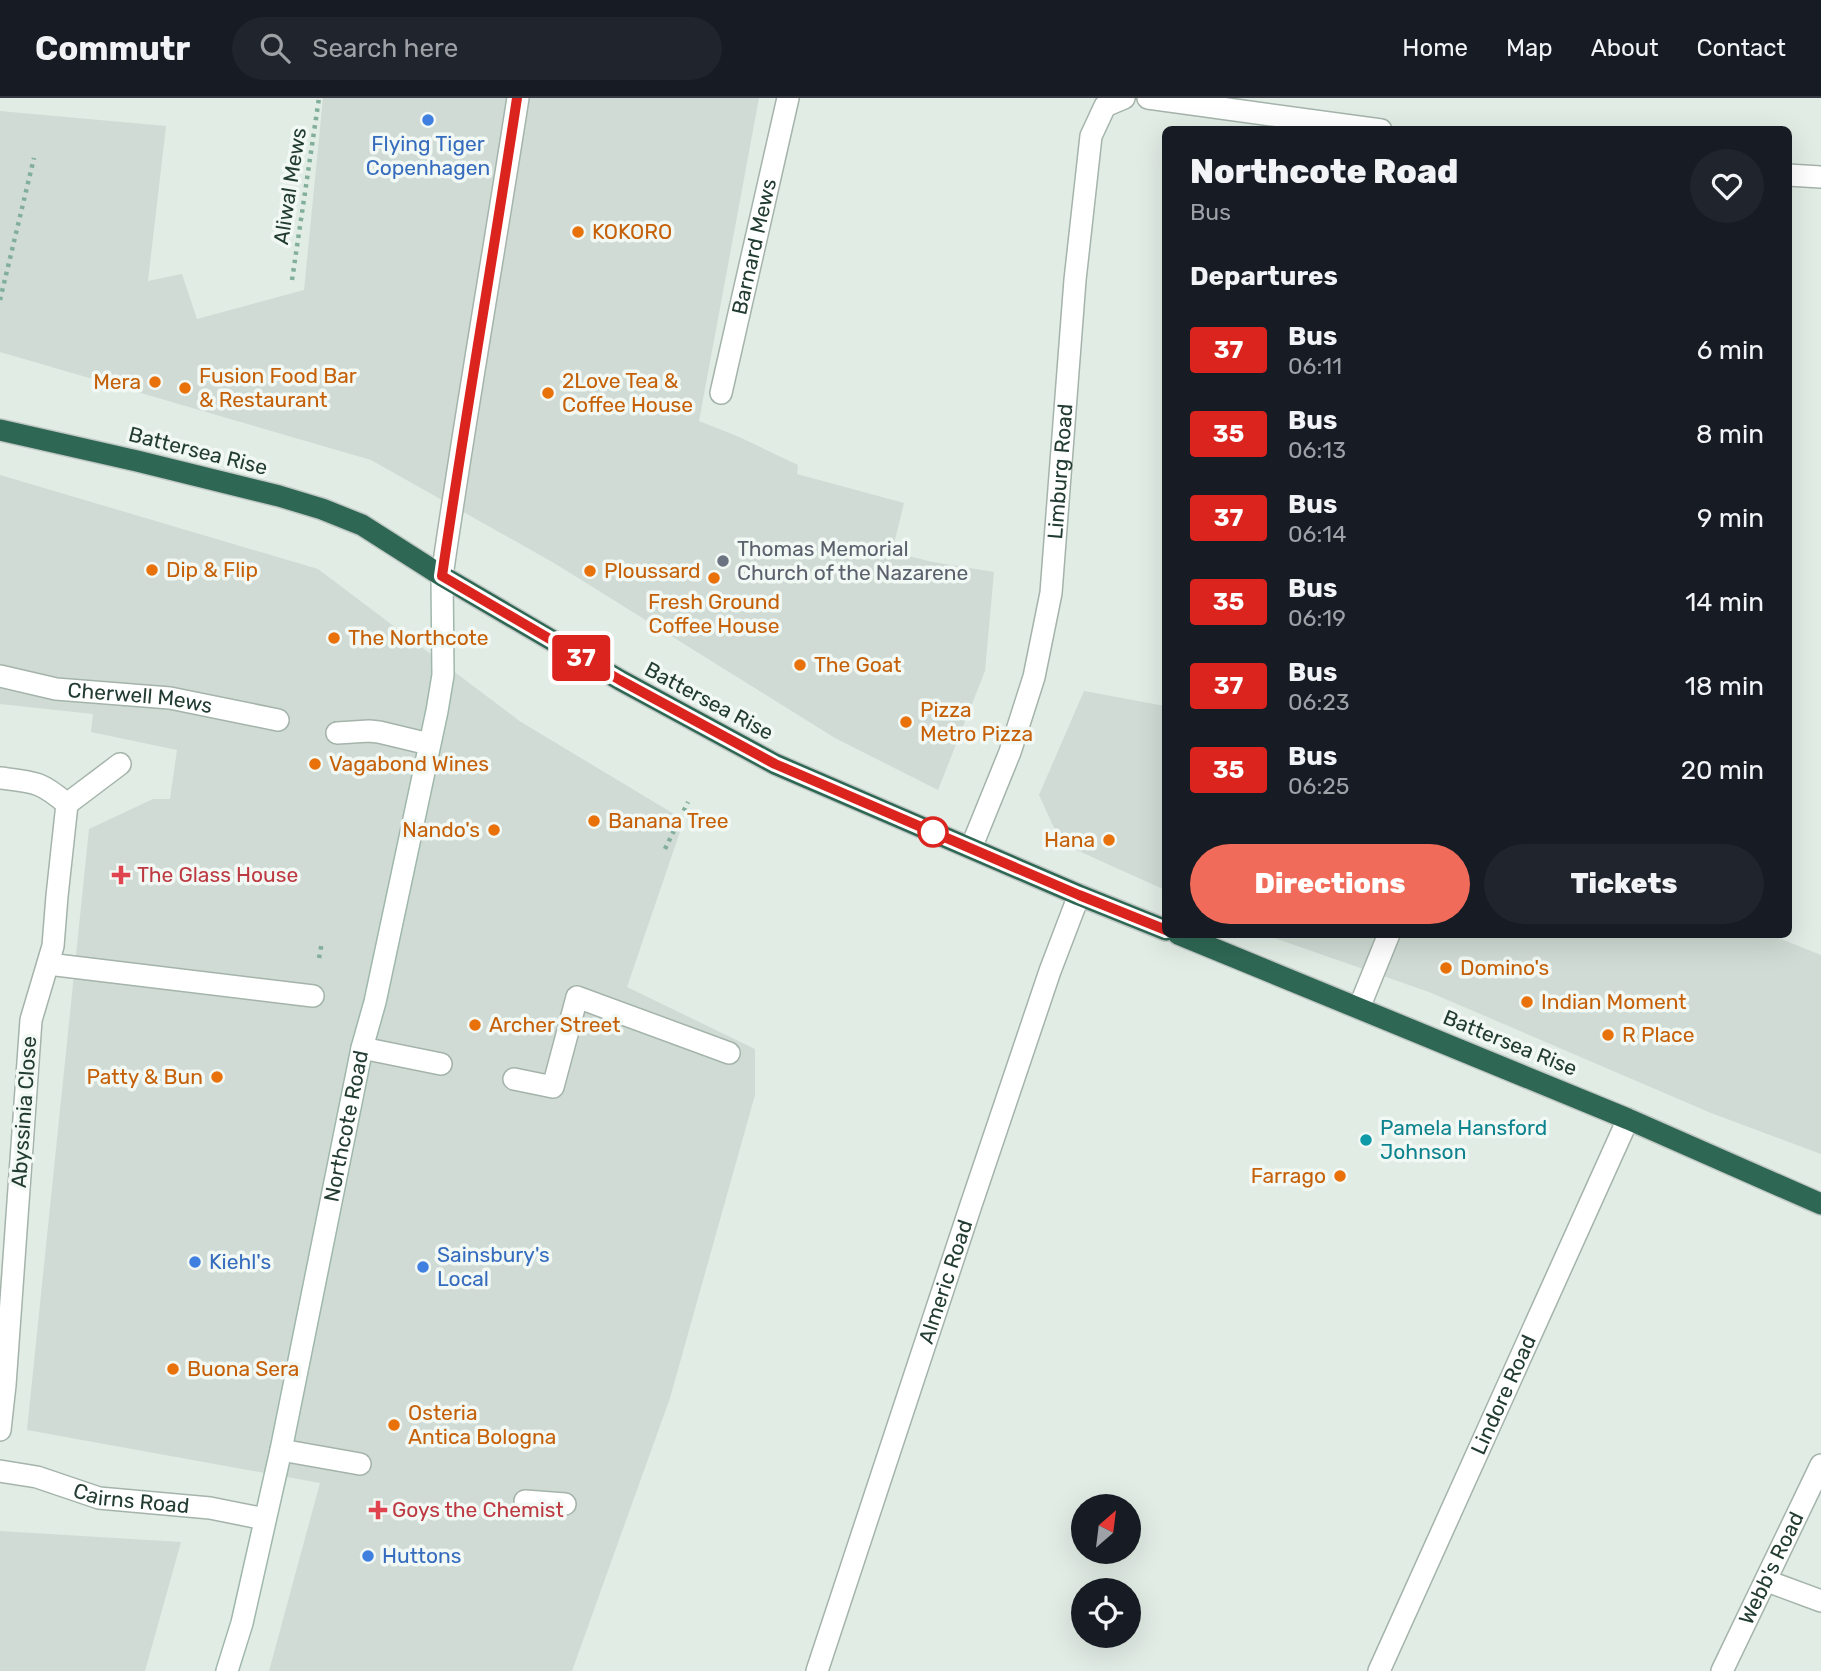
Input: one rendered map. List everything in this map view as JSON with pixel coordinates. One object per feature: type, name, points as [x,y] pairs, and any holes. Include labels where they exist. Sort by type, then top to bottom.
[{"type":"highway","name":"Battersea Rise","points":[[0,430],[279,496],[322,509],[362,526],[620,680],[753,753],[1162,928]]},
{"type":"highway","name":"Battersea Rise","points":[[1188,938],[1628,1119],[1821,1204]]},
{"type":"street","name":"Northcote Road","points":[[227,1671],[242,1623],[281,1450],[362,1048],[375,1002],[443,675],[442,576],[517,98]]},
{"type":"street","name":"Barnard Mews","points":[[721,393],[788,98]]},
{"type":"street","name":"Limburg Road","points":[[971,848],[1010,752],[1034,677],[1051,593],[1075,280],[1091,136],[1105,106],[1124,98]]},
{"type":"street","points":[[1148,98],[1352,126]]},
{"type":"street","points":[[1792,175],[1821,177]]},
{"type":"street","name":"Cherwell Mews","points":[[0,676],[56,689],[170,698],[278,720]]},
{"type":"street","points":[[337,733],[379,732],[429,744]]},
{"type":"street","points":[[0,779],[30,781],[43,785],[67,804],[120,764]]},
{"type":"street","name":"Abyssinia Close","points":[[0,1430],[31,1020],[53,946],[67,804]]},
{"type":"street","name":"Almeric Road","points":[[817,1671],[1050,971],[1079,895]]},
{"type":"street","points":[[1359,1008],[1387,938]]},
{"type":"street","points":[[48,964],[313,996]]},
{"type":"street","points":[[514,1079],[553,1087],[577,997],[729,1053]]},
{"type":"street","points":[[362,1048],[441,1064]]},
{"type":"street","name":"Lindore Road","points":[[1379,1671],[1628,1119]]},
{"type":"street","points":[[281,1450],[360,1464]]},
{"type":"street","name":"Webb's Road","points":[[1722,1671],[1821,1465]]},
{"type":"street","name":"Cairns Road","points":[[0,1471],[37,1477],[99,1498],[210,1507],[265,1519]]},
{"type":"street","points":[[525,1501],[565,1504]]},
{"type":"street","points":[[1767,1581],[1821,1601]]},
{"type":"path","name":"Aliwal Mews","points":[[292,280],[319,98]]},
{"type":"path","points":[[0,300],[34,159]]},
{"type":"path","points":[[665,849],[688,802]]},
{"type":"shaded area","points":[[323,98],[759,98],[699,421],[798,465],[797,474],[904,503],[892,552],[994,572],[985,671],[938,790],[835,738],[554,563],[371,460],[0,352],[0,111],[166,126],[148,281],[182,274],[197,319],[304,290]]},
{"type":"shaded area","points":[[0,475],[318,569],[521,722],[684,820],[627,987],[755,1049],[755,1095],[670,1398],[572,1671],[269,1671],[320,1483],[27,1430],[89,829],[153,799],[170,799],[177,750],[91,732],[93,714],[0,704]]},
{"type":"shaded area","points":[[1084,691],[1162,705],[1162,889],[1061,843],[1039,795]]},
{"type":"shaded area","points":[[1275,938],[1778,938],[1821,955],[1821,1154],[1711,1113],[1429,992]]},
{"type":"shaded area","points":[[0,1531],[181,1542],[145,1671],[0,1671]]},
{"type":"bus line","name":"37","points":[[517,98],[442,576],[620,680],[775,764],[1162,928]]},
{"type":"place","name":"Flying Tiger Copenhagen","points":[[428,120]]},
{"type":"place","name":"KOKORO","points":[[578,232]]},
{"type":"place","name":"Mera","points":[[155,382]]},
{"type":"place","name":"Fusion Food Bar & Restaurant","points":[[185,388]]},
{"type":"place","name":"2Love Tea & Coffee House","points":[[548,393]]},
{"type":"place","name":"Thomas Memorial Church of the Nazarene","points":[[723,561]]},
{"type":"place","name":"Dip & Flip","points":[[152,570]]},
{"type":"place","name":"Ploussard","points":[[590,571]]},
{"type":"place","name":"Fresh Ground Coffee House","points":[[714,578]]},
{"type":"place","name":"The Northcote","points":[[334,638]]},
{"type":"place","name":"The Goat","points":[[800,665]]},
{"type":"place","name":"Pizza Metro Pizza","points":[[906,722]]},
{"type":"place","name":"Vagabond Wines","points":[[315,764]]},
{"type":"place","name":"Banana Tree","points":[[594,821]]},
{"type":"place","name":"Nando's","points":[[494,830]]},
{"type":"place","name":"Hana","points":[[1109,840]]},
{"type":"place","name":"The Glass House","points":[[121,875]]},
{"type":"place","name":"Domino's","points":[[1446,968]]},
{"type":"place","name":"Indian Moment","points":[[1527,1002]]},
{"type":"place","name":"Archer Street","points":[[475,1025]]},
{"type":"place","name":"R Place","points":[[1608,1035]]},
{"type":"place","name":"Patty & Bun","points":[[217,1077]]},
{"type":"place","name":"Pamela Hansford Johnson","points":[[1366,1140]]},
{"type":"place","name":"Farrago","points":[[1340,1176]]},
{"type":"place","name":"Kiehl's","points":[[195,1262]]},
{"type":"place","name":"Sainsbury's Local","points":[[423,1267]]},
{"type":"place","name":"Buona Sera","points":[[173,1369]]},
{"type":"place","name":"Osteria Antica Bologna","points":[[394,1425]]},
{"type":"place","name":"Goys the Chemist","points":[[378,1510]]},
{"type":"place","name":"Huttons","points":[[368,1556]]}]
